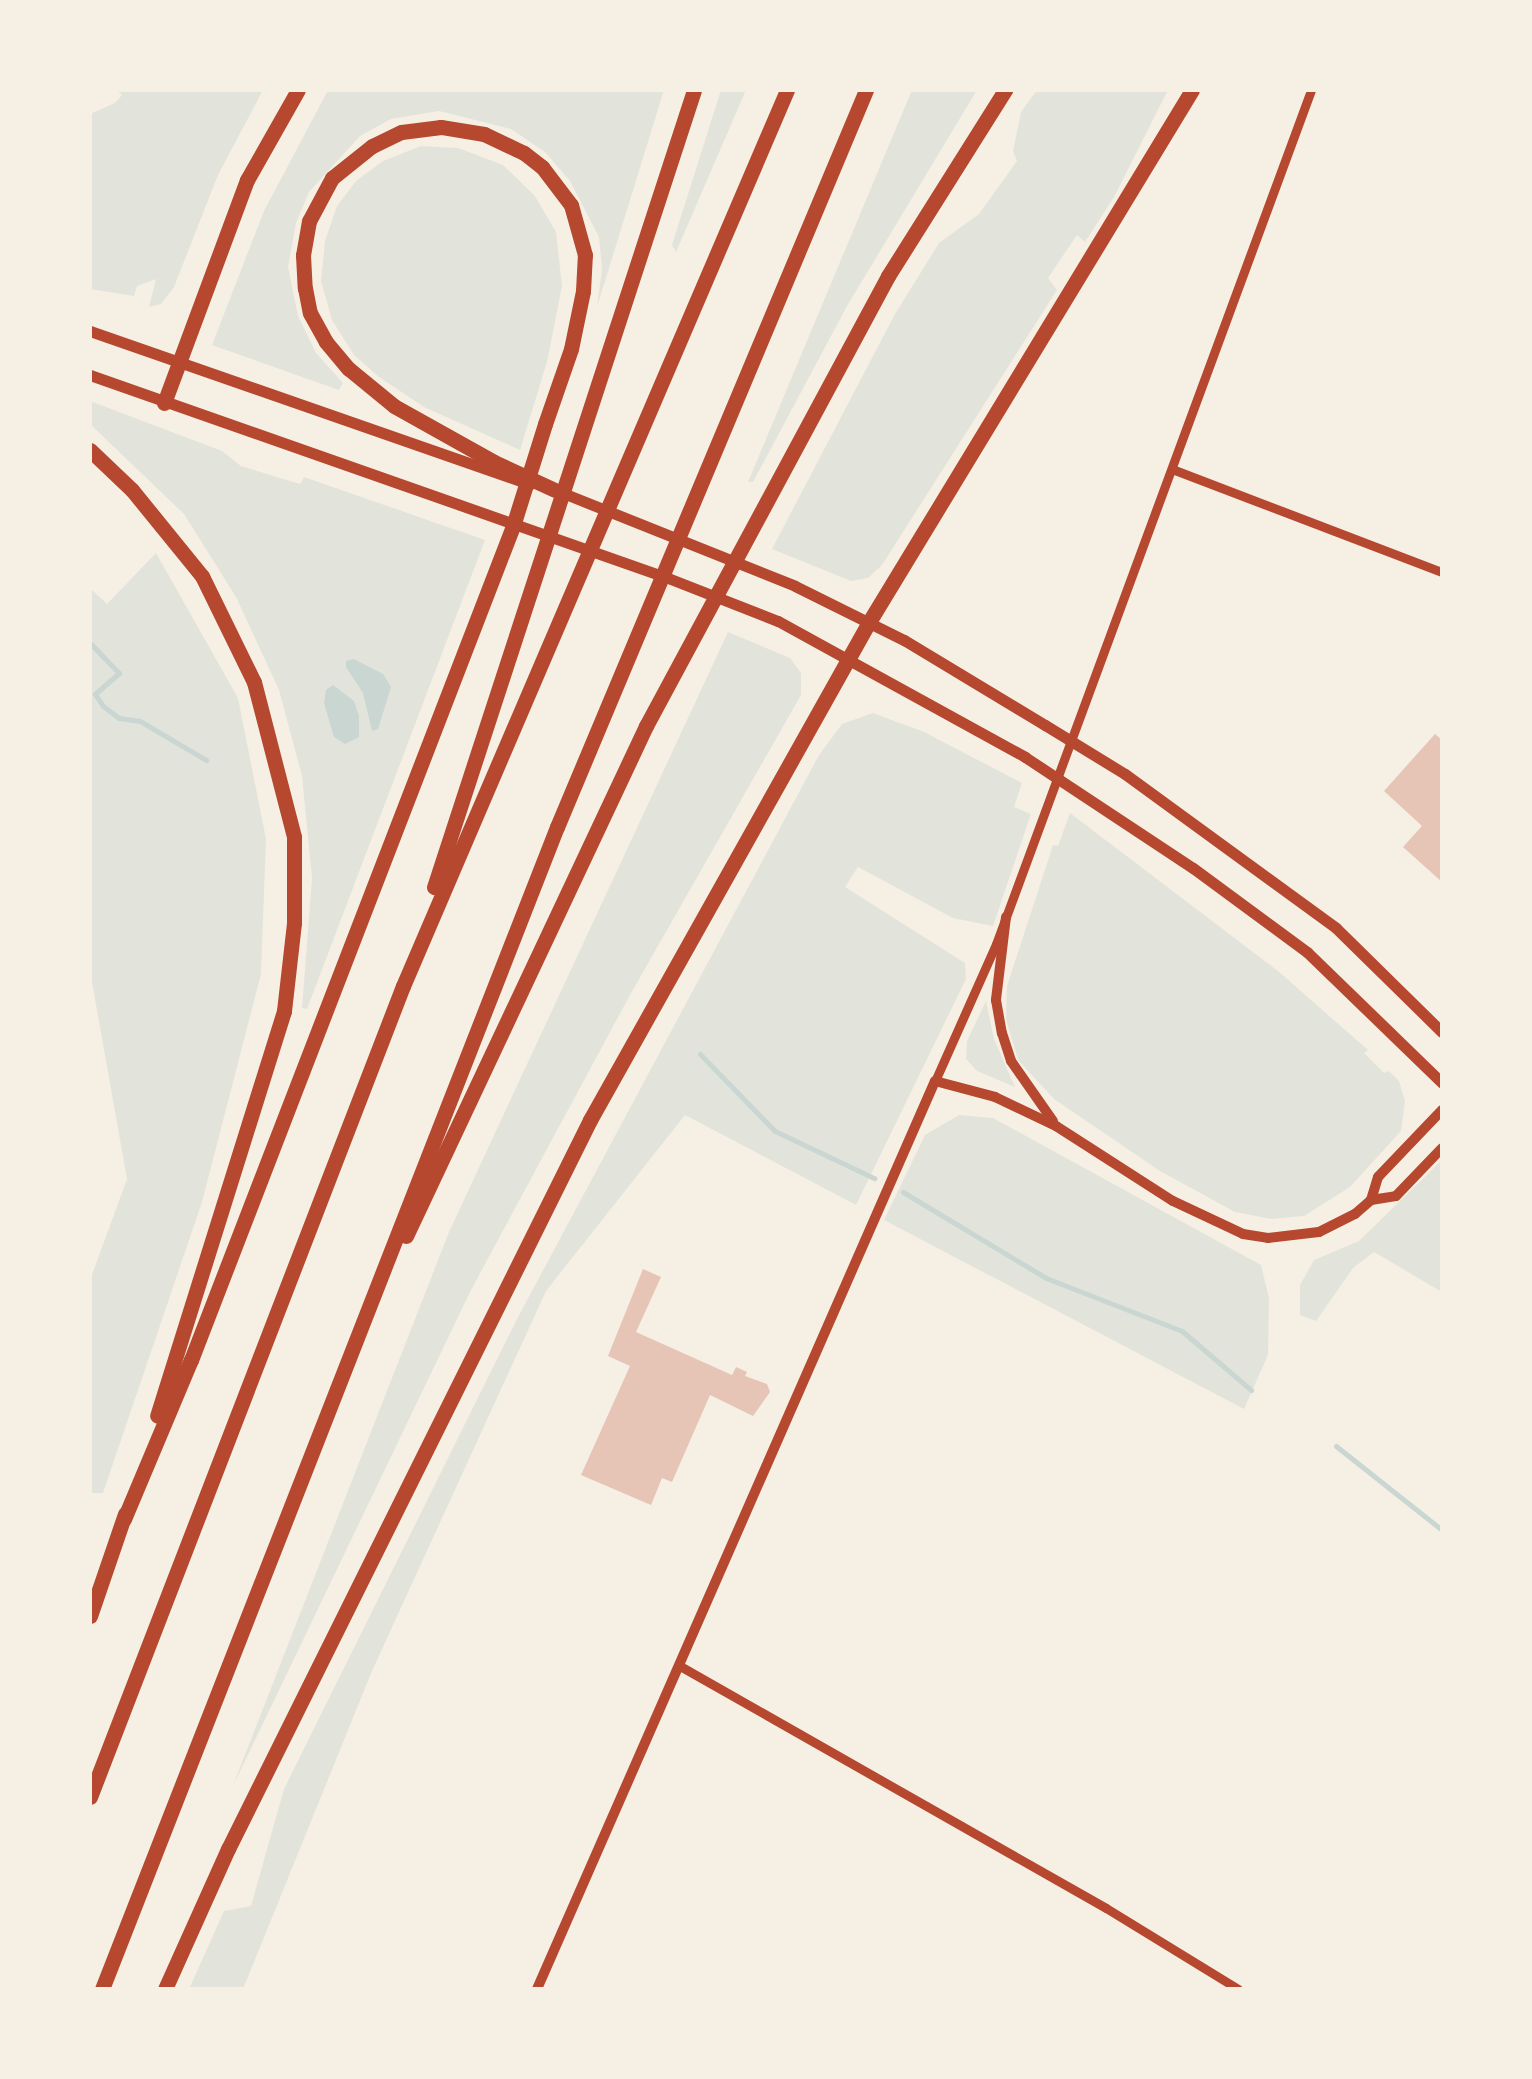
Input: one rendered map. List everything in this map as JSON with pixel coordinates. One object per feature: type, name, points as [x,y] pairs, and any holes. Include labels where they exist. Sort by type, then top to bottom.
[{"type":"highway","points":[[164,403],[247,180],[298,90]]},
{"type":"highway","points":[[403,986],[694,90]]},
{"type":"highway","points":[[90,1796],[403,986],[787,90]]},
{"type":"highway","points":[[102,1989],[557,827],[866,90]]},
{"type":"highway","points":[[346,1362],[646,726],[888,276],[1005,90]]},
{"type":"highway","points":[[165,1989],[245,1813],[547,1202],[869,622],[1192,90]]},
{"type":"highway","points":[[124,1519],[191,1360],[459,669],[513,526],[572,349],[585,256],[577,222],[560,188],[542,168],[505,141],[441,127],[402,132],[352,160],[319,198],[308,221],[302,255],[310,313],[336,356],[372,390],[492,468],[555,490]]},
{"type":"highway","points":[[90,450],[132,490],[202,576],[254,682],[294,837],[294,923],[284,1011],[233,1186],[90,1616]]},
{"type":"main road","points":[[90,331],[177,364],[492,468]]},
{"type":"main road","points":[[90,374],[778,621],[1025,757],[1193,868],[1307,952],[1442,1083]]},
{"type":"main road","points":[[555,490],[795,586],[869,622],[1045,725],[1125,774],[1336,928],[1442,1032]]},
{"type":"street","points":[[537,1989],[1006,917],[1311,90]]},
{"type":"street","points":[[1172,469],[1442,572]]},
{"type":"street","points":[[1006,917],[996,1000],[1002,1033],[1011,1060],[1056,1126]]},
{"type":"street","points":[[935,1081],[973,1088],[1056,1126],[1173,1200],[1243,1234],[1268,1238],[1319,1232],[1355,1214],[1372,1200],[1396,1196],[1442,1148]]},
{"type":"street","points":[[1372,1200],[1378,1177],[1442,1110]]},
{"type":"street","points":[[680,1666],[1106,1908],[1238,1989]]},
{"type":"shaded area","points":[[116,90],[263,90],[218,175],[174,287],[161,304],[149,307],[156,279],[137,286],[134,296],[90,289],[90,114],[115,103],[122,95]]},
{"type":"shaded area","points":[[328,90],[664,90],[597,307],[602,269],[599,237],[570,181],[545,152],[511,129],[439,111],[391,119],[360,136],[309,192],[296,223],[288,267],[298,316],[316,353],[343,383],[339,390],[212,345],[264,211]]},
{"type":"shaded area","points":[[721,90],[746,90],[676,252],[672,245]]},
{"type":"shaded area","points":[[912,90],[977,90],[847,306],[753,482],[748,482]]},
{"type":"shaded area","points":[[1037,90],[1168,90],[1114,197],[1085,242],[1077,235],[1048,278],[1057,290],[882,565],[868,578],[851,581],[772,549],[895,314],[939,243],[979,214],[1017,161],[1013,151],[1021,112]]},
{"type":"shaded area","points":[[421,146],[458,148],[503,165],[535,196],[556,232],[562,286],[547,362],[520,450],[424,407],[379,377],[354,355],[332,320],[321,281],[325,241],[337,206],[356,181],[383,161]]},
{"type":"shaded area","points":[[90,401],[222,451],[241,466],[300,484],[304,477],[485,540],[307,1009],[302,1008],[312,878],[302,776],[279,690],[236,597],[184,514],[90,424]]},
{"type":"shaded area","points":[[156,553],[238,698],[266,839],[261,974],[202,1202],[103,1493],[90,1493],[90,1280],[127,1179],[90,971],[90,588],[107,604]]},
{"type":"shaded area","points":[[728,632],[790,658],[801,673],[801,695],[630,995],[471,1290],[232,1788],[449,1232]]},
{"type":"shaded area","points":[[354,659],[383,674],[391,687],[378,729],[372,731],[363,693],[346,667],[346,661]]},
{"type":"shaded area","points":[[333,685],[354,701],[359,716],[359,737],[345,744],[334,737],[324,703],[326,690]]},
{"type":"shaded area","points":[[873,713],[924,732],[1022,783],[1014,807],[1031,814],[993,926],[953,918],[858,867],[845,887],[965,963],[966,979],[856,1205],[685,1115],[546,1291],[372,1671],[243,1989],[189,1989],[224,1911],[251,1906],[284,1789],[517,1319],[819,755],[842,724]]},
{"type":"shaded area","points":[[1070,813],[1278,971],[1368,1050],[1364,1053],[1384,1073],[1389,1071],[1399,1081],[1405,1101],[1401,1131],[1350,1187],[1304,1216],[1271,1219],[1235,1212],[1160,1171],[1054,1099],[1018,1060],[1006,1019],[1007,986],[1053,845],[1058,846]]},
{"type":"shaded area","points":[[986,1001],[994,1039],[1015,1087],[977,1071],[966,1059],[967,1041]]},
{"type":"shaded area","points":[[959,1115],[993,1118],[1261,1265],[1269,1298],[1268,1355],[1244,1409],[884,1220],[925,1135]]},
{"type":"shaded area","points":[[1442,1160],[1442,1292],[1374,1252],[1353,1268],[1316,1321],[1300,1315],[1300,1285],[1314,1260],[1359,1241]]},
{"type":"building","points":[[1435,734],[1442,740],[1442,882],[1403,847],[1422,826],[1384,791]]},
{"type":"building","points":[[643,1269],[661,1277],[636,1332],[732,1375],[736,1367],[747,1372],[745,1376],[767,1384],[770,1392],[753,1416],[710,1395],[672,1482],[662,1478],[651,1505],[581,1475],[630,1366],[608,1356]]},
{"type":"waterway","points":[[90,643],[119,673],[95,694],[103,706],[119,718],[140,721],[206,760]]},
{"type":"waterway","points":[[700,1054],[775,1131],[874,1178]]},
{"type":"waterway","points":[[903,1192],[1046,1278],[1182,1331],[1251,1390]]},
{"type":"waterway","points":[[1336,1446],[1442,1530]]}]
